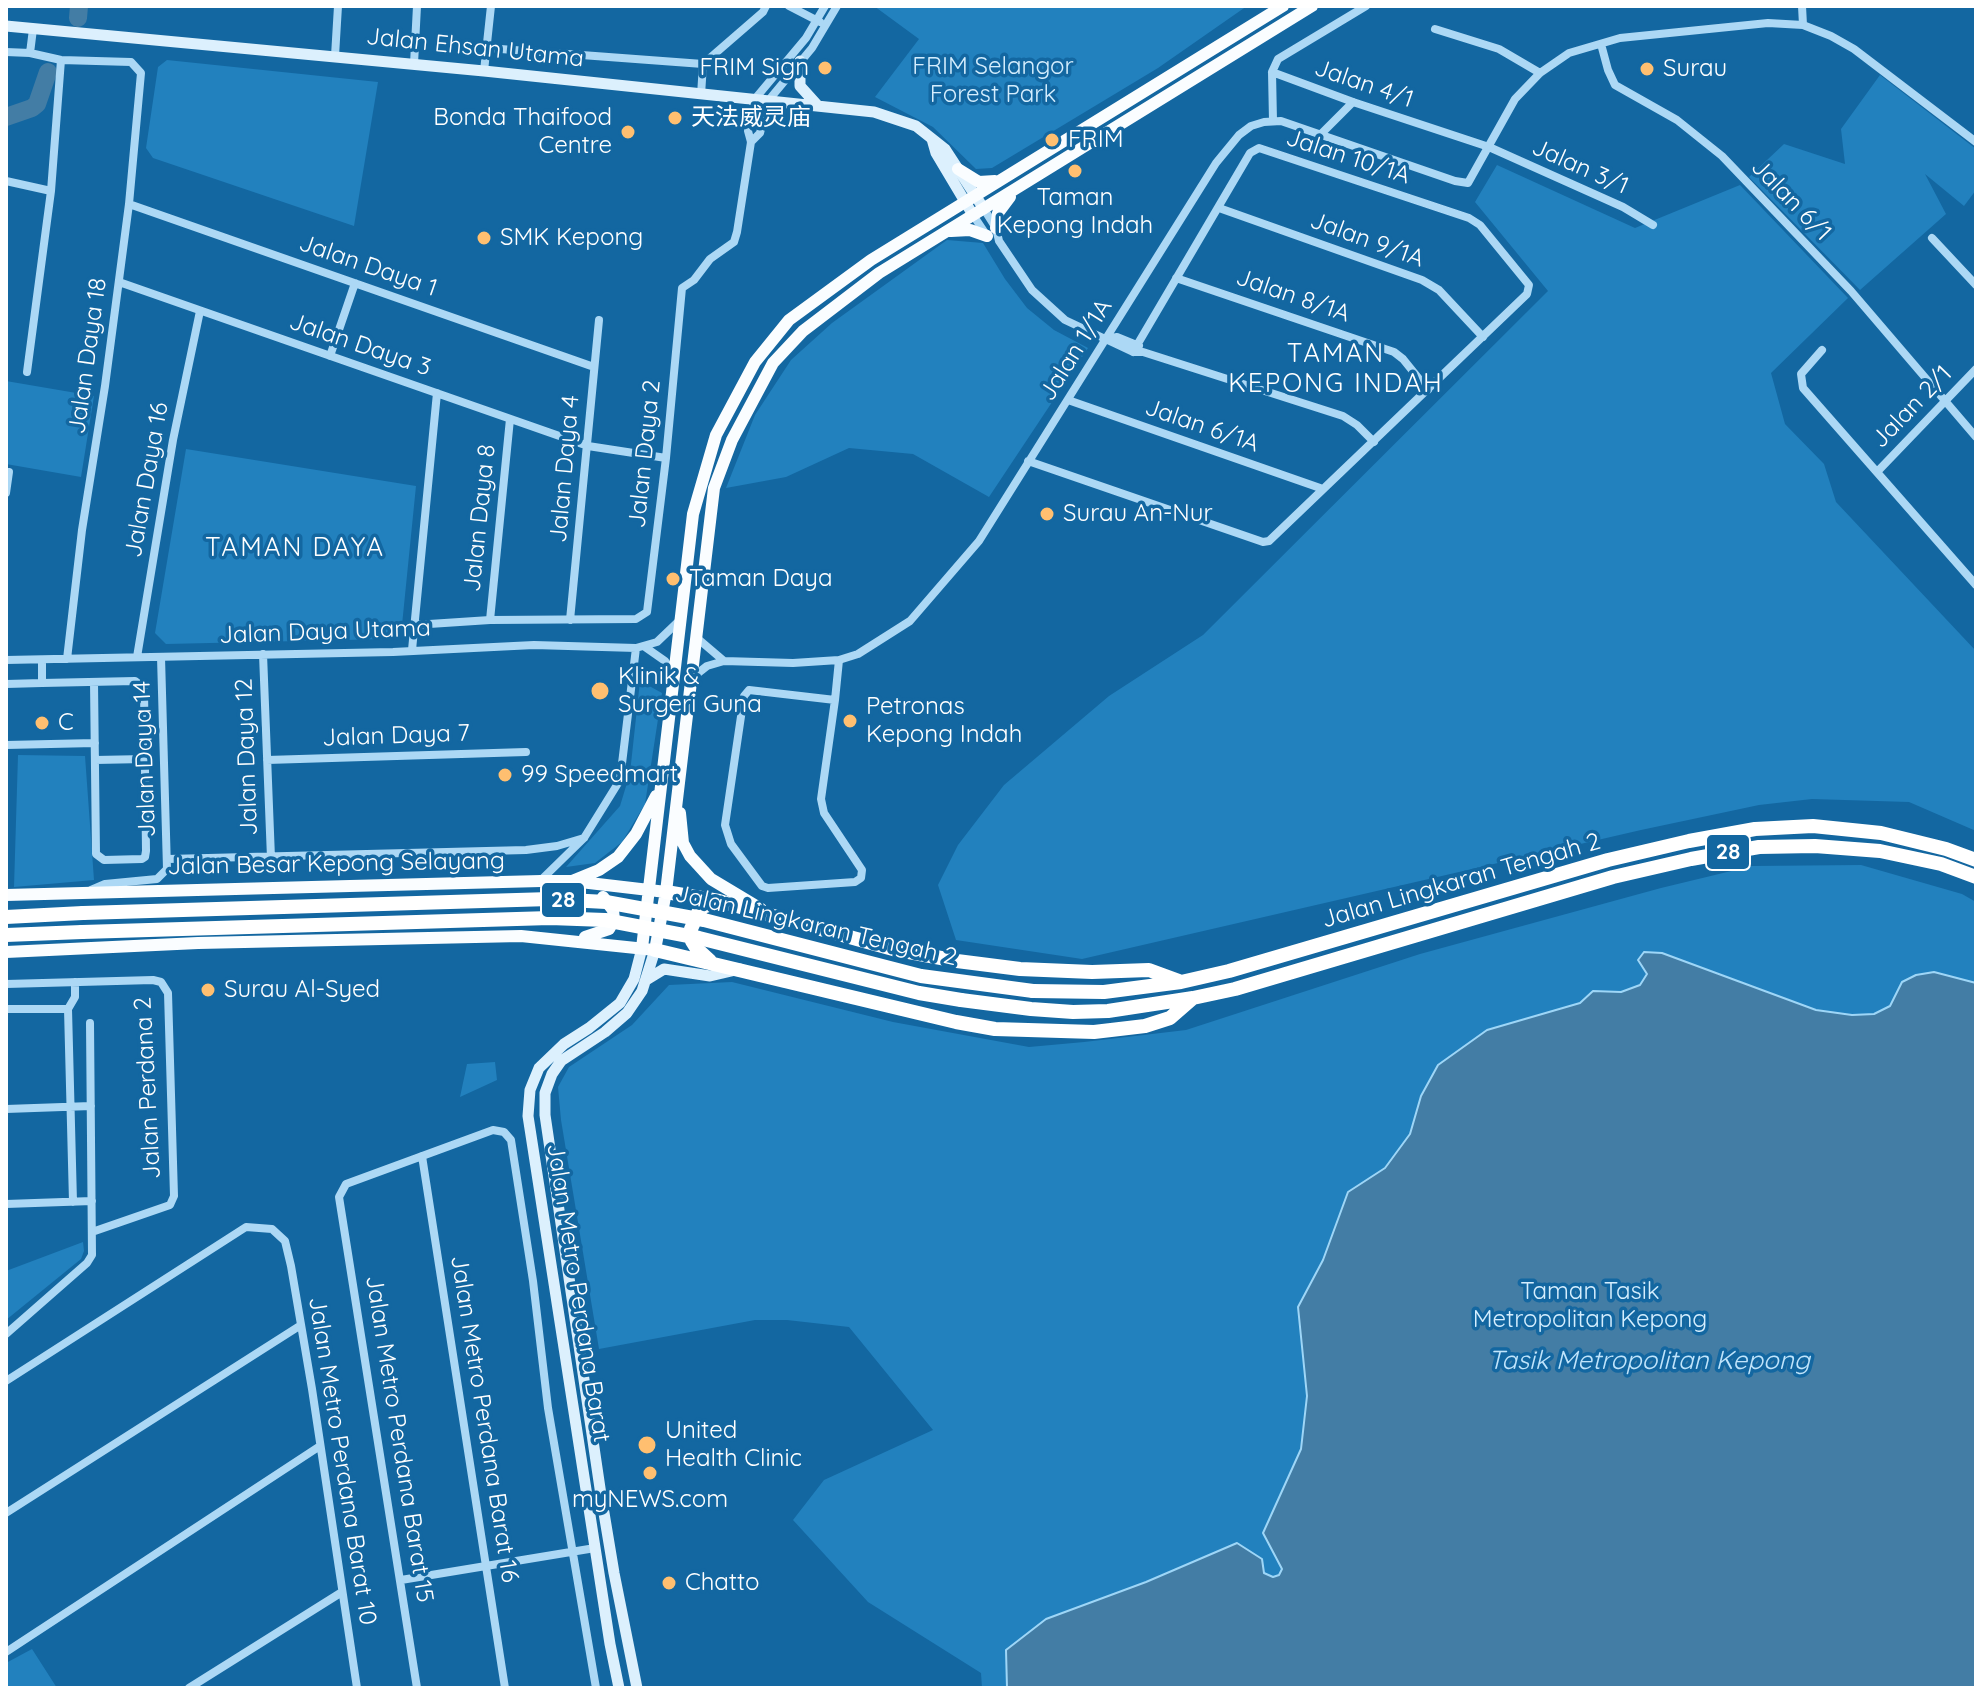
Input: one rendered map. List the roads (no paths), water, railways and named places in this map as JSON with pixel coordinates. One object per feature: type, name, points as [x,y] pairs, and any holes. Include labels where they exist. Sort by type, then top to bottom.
[{"type":"highway","name":"Jalan Lingkaran Tengah 2","points":[[6,917],[550,899],[606,902],[704,920],[921,976],[1033,991],[1104,992],[1181,982],[1314,948],[1608,860],[1755,829],[1813,826],[1881,833],[1976,860]]},
{"type":"highway","name":"Jalan Lingkaran Tengah 2","points":[[6,935],[550,918],[605,920],[699,938],[919,993],[1031,1009],[1108,1011],[1235,989],[1613,877],[1759,847],[1815,846],[1880,851],[1941,864],[1976,877]]},
{"type":"highway","points":[[666,892],[719,901],[893,949],[957,961],[1020,969],[1092,972],[1149,970],[1181,982]]},
{"type":"highway","points":[[714,963],[697,949],[692,941],[691,929],[692,922],[703,907],[719,901]]},
{"type":"highway","points":[[649,949],[995,1029],[1094,1032],[1145,1026],[1170,1018],[1193,998]]},
{"type":"main road","points":[[649,949],[648,890],[693,514],[716,435],[755,362],[789,320],[871,260],[1283,6]]},
{"type":"main road","points":[[649,949],[666,892],[714,488],[732,440],[773,363],[815,321],[879,273],[1312,6]]},
{"type":"main road","points":[[958,169],[979,182],[1001,180]]},
{"type":"main road","points":[[945,233],[970,230],[994,235],[1001,208],[1020,186]]},
{"type":"main road","points":[[569,939],[601,934],[609,929],[614,920],[613,910],[607,901],[578,882],[618,857],[636,834],[660,790]]},
{"type":"main road","points":[[677,790],[683,843],[690,856],[724,889],[782,920]]},
{"type":"main road","name":"Jalan Besar Kepong Selayang","points":[[6,895],[541,881],[666,892]]},
{"type":"main road","points":[[6,952],[198,943],[521,936],[649,949]]},
{"type":"street","points":[[335,56],[338,6]]},
{"type":"street","points":[[414,64],[417,6]]},
{"type":"street","points":[[484,71],[491,6]]},
{"type":"street","points":[[487,48],[703,64],[766,6]]},
{"type":"street","points":[[789,6],[826,25]]},
{"type":"street","points":[[825,6],[786,64],[754,100],[748,131],[751,142],[760,133],[768,101],[837,6]]},
{"type":"street","points":[[1366,6],[1278,59],[1272,72],[1273,121],[1321,134],[1464,184],[1471,181],[1515,99],[1540,73],[1569,53],[1620,38],[1768,23],[1803,25],[1854,49],[1976,142]]},
{"type":"street","points":[[1802,6],[1803,25]]},
{"type":"street","name":"Jalan Ehsan Utama","points":[[6,26],[335,56],[874,112],[916,126],[945,149],[958,169],[970,199]]},
{"type":"street","points":[[30,53],[33,29]]},
{"type":"street","points":[[1435,29],[1499,49],[1540,73]]},
{"type":"street","name":"Jalan 6/1","points":[[1601,44],[1615,85],[1677,120],[1722,156],[1851,291],[1976,437]]},
{"type":"street","points":[[6,52],[30,53],[61,60],[51,191],[27,372]]},
{"type":"street","name":"Jalan Daya 18","points":[[61,60],[131,62],[141,73],[129,204],[82,530],[67,659]]},
{"type":"street","points":[[800,61],[800,86],[818,106]]},
{"type":"street","points":[[701,95],[703,64]]},
{"type":"street","name":"Jalan 4/1","points":[[1272,72],[1489,147]]},
{"type":"street","points":[[1321,134],[1353,102]]},
{"type":"street","name":"Jalan 1/1A","points":[[692,678],[707,666],[724,661],[793,663],[839,660],[858,654],[910,621],[979,541],[1226,149],[1245,129],[1273,121]]},
{"type":"street","name":"Jalan Ehsan Utama","points":[[932,139],[936,153],[978,212]]},
{"type":"street","name":"Jalan Daya 2","points":[[570,620],[636,619],[647,612],[682,288],[694,280],[710,259],[734,242],[751,142]]},
{"type":"street","name":"Jalan 3/1","points":[[1489,147],[1623,207],[1653,225]]},
{"type":"street","name":"Jalan 10/1A","points":[[1138,350],[1176,278],[1250,153],[1259,148],[1469,218],[1480,225],[1529,285],[1527,294],[1483,337]]},
{"type":"street","points":[[6,181],[51,191]]},
{"type":"street","name":"Jalan Daya 1","points":[[129,204],[594,367]]},
{"type":"street","name":"Jalan 9/1A","points":[[1219,208],[1422,280],[1439,290],[1483,337]]},
{"type":"street","points":[[978,212],[1032,290],[1047,306],[1073,324],[1107,340],[1117,337],[1138,350],[1343,416],[1374,442]]},
{"type":"street","points":[[1932,238],[1976,285]]},
{"type":"street","name":"Jalan 8/1A","points":[[1176,278],[1394,352],[1428,390]]},
{"type":"street","name":"Jalan Daya 3","points":[[119,282],[588,446],[666,458]]},
{"type":"street","points":[[330,356],[355,283]]},
{"type":"street","name":"Jalan Daya 16","points":[[137,657],[173,440],[200,311]]},
{"type":"street","name":"Jalan Daya 4","points":[[570,620],[599,320]]},
{"type":"street","points":[[1028,461],[1263,542],[1276,536],[1483,337]]},
{"type":"street","points":[[1822,350],[1801,374],[1803,388],[1976,585]]},
{"type":"street","name":"Jalan 2/1","points":[[1877,472],[1976,369]]},
{"type":"street","points":[[412,650],[437,393]]},
{"type":"street","name":"Jalan 6/1A","points":[[1068,400],[1323,489]]},
{"type":"street","name":"Jalan Daya 8","points":[[490,620],[510,419]]},
{"type":"street","points":[[6,493],[9,472]]},
{"type":"street","points":[[641,647],[663,638],[681,619]]},
{"type":"street","points":[[414,625],[490,620],[570,620]]},
{"type":"street","points":[[696,637],[724,661]]},
{"type":"street","name":"Jalan Daya Utama","points":[[6,660],[534,645],[641,647]]},
{"type":"street","points":[[641,647],[665,661],[675,676]]},
{"type":"street","points":[[541,881],[584,838],[620,780],[641,647]]},
{"type":"street","name":"Jalan Daya 12","points":[[263,654],[271,858]]},
{"type":"street","name":"Jalan Daya 14","points":[[87,892],[105,884],[157,879],[167,869],[161,657]]},
{"type":"street","points":[[42,660],[42,683]]},
{"type":"street","points":[[835,700],[746,692],[725,825],[737,853],[762,886],[855,882],[861,878],[862,870],[824,813],[821,799],[835,700],[839,660]]},
{"type":"street","points":[[6,684],[135,681],[144,688],[145,857],[142,859],[104,860],[96,854],[94,682]]},
{"type":"street","points":[[6,745],[95,743]]},
{"type":"street","name":"Jalan Daya 7","points":[[267,760],[526,752]]},
{"type":"street","points":[[95,760],[145,759]]},
{"type":"street","points":[[168,859],[526,850],[584,838]]},
{"type":"street","points":[[649,949],[646,981],[637,1000],[615,1025],[561,1061],[545,1093],[530,1090],[539,1068],[553,1053],[620,1003],[649,949]]},
{"type":"street","points":[[646,981],[664,969],[710,976],[740,969]]},
{"type":"street","points":[[6,984],[75,982],[75,997],[68,1009],[73,1202]]},
{"type":"street","name":"Jalan Perdana 2","points":[[75,982],[161,982],[168,993],[174,1196],[170,1205],[92,1232]]},
{"type":"street","points":[[6,1009],[68,1009]]},
{"type":"street","points":[[6,1334],[87,1263],[92,1255],[90,1023]]},
{"type":"street","name":"Jalan Metro Perdana Barat","points":[[530,1090],[528,1116],[619,1688]]},
{"type":"street","name":"Jalan Metro Perdana Barat","points":[[545,1093],[545,1115],[606,1526],[637,1688]]},
{"type":"street","points":[[6,1109],[91,1106]]},
{"type":"street","points":[[422,1156],[493,1130],[504,1132],[511,1140],[533,1281],[548,1408],[596,1688]]},
{"type":"street","name":"Jalan Metro Perdana Barat 15","points":[[417,1688],[339,1197],[346,1184],[422,1156]]},
{"type":"street","name":"Jalan Metro Perdana Barat 16","points":[[422,1156],[505,1688]]},
{"type":"street","points":[[6,1204],[92,1201]]},
{"type":"street","name":"Jalan Metro Perdana Barat 10","points":[[6,1381],[246,1227],[272,1229],[285,1241],[301,1325],[357,1688]]},
{"type":"street","points":[[6,1513],[301,1325]]},
{"type":"street","points":[[6,1652],[320,1446]]},
{"type":"street","points":[[401,1580],[595,1548]]},
{"type":"street","points":[[189,1688],[342,1592]]},
{"type":"water","name":"Tasik Metropolitan Kepong","points":[[1644,952],[1662,953],[1816,1010],[1852,1015],[1874,1014],[1890,1006],[1902,982],[1916,975],[1934,972],[1976,983],[1976,1688],[1007,1688],[1006,1650],[1046,1619],[1146,1582],[1237,1543],[1262,1559],[1264,1573],[1273,1577],[1279,1575],[1282,1569],[1263,1533],[1301,1449],[1307,1396],[1298,1307],[1323,1260],[1348,1192],[1385,1168],[1410,1134],[1421,1096],[1438,1065],[1487,1030],[1580,1003],[1593,991],[1621,992],[1640,985],[1647,974],[1638,960]]},
{"type":"waterway","points":[[78,18],[79,6]]},
{"type":"waterway","points":[[6,117],[37,104],[48,72]]},
{"type":"place","name":"FRIM Sign","points":[[825,68]]},
{"type":"place","name":"Surau","points":[[1647,69]]},
{"type":"place","name":"天法威灵庙","points":[[675,118]]},
{"type":"place","name":"Bonda Thaifood Centre","points":[[628,132]]},
{"type":"place","name":"FRIM","points":[[1052,140]]},
{"type":"place","name":"Taman Kepong Indah","points":[[1075,171]]},
{"type":"place","name":"SMK Kepong","points":[[484,238]]},
{"type":"place","name":"Surau An-Nur","points":[[1047,514]]},
{"type":"place","name":"Taman Daya","points":[[673,579]]},
{"type":"place","name":"Klinik & Surgeri Guna","points":[[600,691]]},
{"type":"place","name":"Petronas Kepong Indah","points":[[850,721]]},
{"type":"place","name":"C","points":[[42,723]]},
{"type":"place","name":"99 Speedmart","points":[[505,775]]},
{"type":"place","name":"Surau Al-Syed","points":[[208,990]]},
{"type":"place","name":"United Health Clinic","points":[[647,1445]]},
{"type":"place","name":"myNEWS.com","points":[[650,1473]]},
{"type":"place","name":"Chatto","points":[[669,1583]]},
{"type":"district","name":"TAMAN KEPONG INDAH","points":[[1336,369]]},
{"type":"district","name":"TAMAN DAYA","points":[[295,548]]},
{"type":"park label","name":"FRIM Selangor Forest Park","points":[[993,81]]},
{"type":"park label","name":"Taman Tasik Metropolitan Kepong","points":[[1590,1306]]}]
